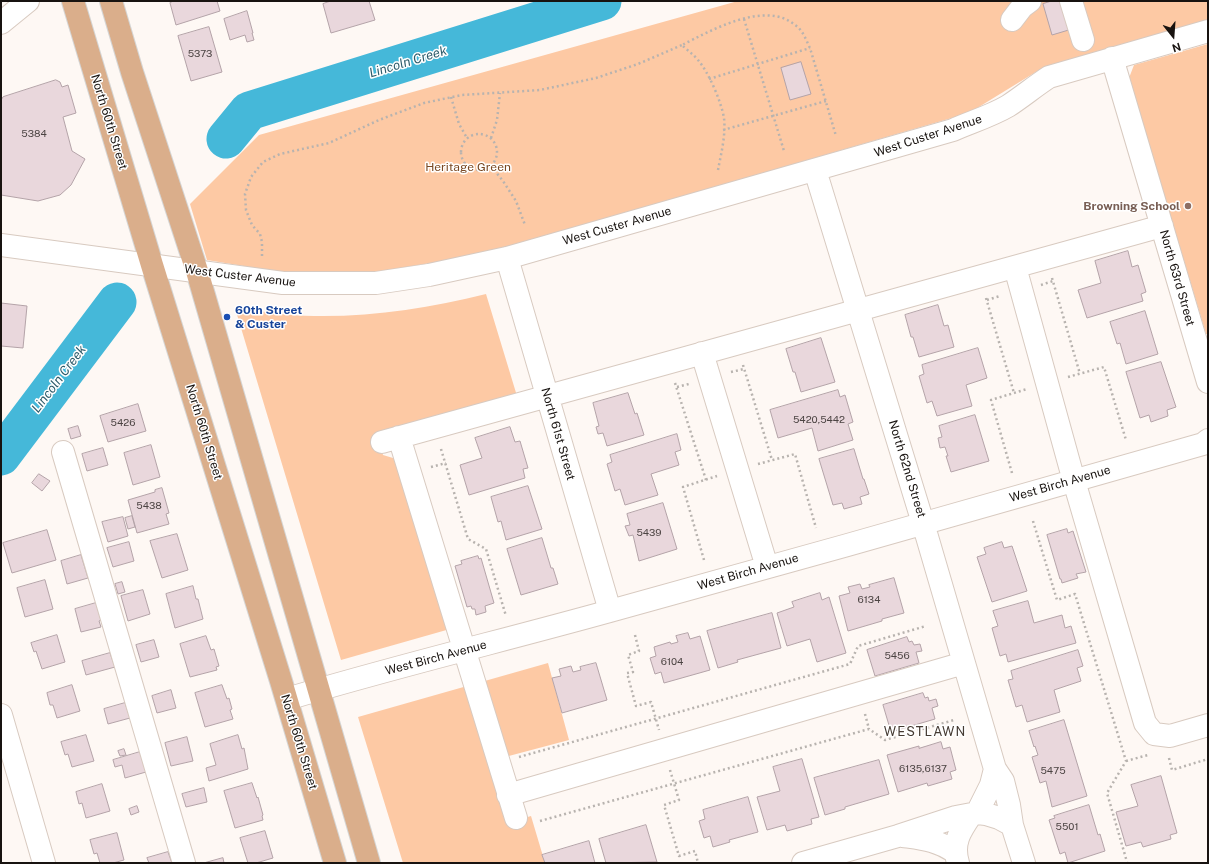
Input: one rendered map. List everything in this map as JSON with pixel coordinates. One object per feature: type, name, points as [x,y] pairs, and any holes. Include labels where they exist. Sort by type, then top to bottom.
[{"type":"main road","name":"North 60th Street","points":[[73,1],[152,265],[287,700],[335,863]]},
{"type":"main road","points":[[111,1],[132,72],[197,271],[369,863]]},
{"type":"street","points":[[1,23],[28,1]]},
{"type":"street","points":[[1012,20],[1022,7],[1030,1]]},
{"type":"street","points":[[1072,1],[1082,40]]},
{"type":"street","name":"West Custer Avenue","points":[[1,245],[283,283],[376,283],[429,275],[507,258],[953,130],[989,116],[1008,106],[1034,86],[1049,77],[1208,31]]},
{"type":"street","name":"North 63rd Street","points":[[1112,58],[1208,382]]},
{"type":"street","name":"North 62nd Street","points":[[815,170],[923,523],[994,769],[1003,781],[1012,824],[1024,863]]},
{"type":"street","points":[[516,818],[465,650],[391,439],[1162,226]]},
{"type":"street","name":"North 61st Street","points":[[507,258],[610,611]]},
{"type":"street","points":[[1015,267],[1074,481],[1145,723],[1154,734],[1170,736],[1208,724]]},
{"type":"street","points":[[702,353],[767,567]]},
{"type":"street","name":"West Birch Avenue","points":[[287,700],[318,690],[610,611],[1074,481],[1203,444],[1208,440]]},
{"type":"street","points":[[63,452],[184,863]]},
{"type":"street","points":[[508,795],[964,663]]},
{"type":"street","points":[[1,715],[44,863]]},
{"type":"street","points":[[956,858],[957,839],[964,826],[974,814],[991,784],[994,769]]},
{"type":"street","points":[[803,863],[898,836],[956,817],[974,814],[999,818],[1012,824]]},
{"type":"street","points":[[898,836],[927,839],[942,844],[956,858]]},
{"type":"path","points":[[262,256],[262,242],[260,234],[252,225],[246,210],[245,194],[251,177],[263,162],[280,154],[328,144],[379,120],[424,103],[462,95],[540,90],[596,78],[638,64],[714,29],[755,16],[768,15],[782,17],[796,25],[805,36],[810,48],[836,136]]},
{"type":"path","points":[[744,19],[784,151]]},
{"type":"path","points":[[682,45],[698,60],[719,101],[724,119],[724,130],[718,170]]},
{"type":"path","points":[[709,79],[810,48]]},
{"type":"path","points":[[491,138],[497,120],[500,92]]},
{"type":"path","points":[[451,97],[459,124],[467,138]]},
{"type":"path","points":[[724,130],[826,101]]},
{"type":"path","points":[[479,133],[491,138],[495,143],[497,155],[491,166],[486,169],[474,170],[464,164],[461,159],[461,148],[463,142],[467,138],[472,134],[479,133]]},
{"type":"path","points":[[491,166],[516,201],[525,225]]},
{"type":"path","points":[[1046,258],[1080,374]]},
{"type":"path","points":[[980,276],[1014,393]]},
{"type":"path","points":[[736,344],[772,460]]},
{"type":"path","points":[[669,362],[706,480]]},
{"type":"path","points":[[435,427],[468,539],[486,549],[506,617]]},
{"type":"path","points":[[1034,522],[1057,600],[1075,594],[1126,761]]},
{"type":"path","points":[[499,762],[850,664],[858,646],[926,626]]},
{"type":"path","points":[[635,635],[639,651],[628,655],[633,672],[627,673],[636,706],[651,702],[660,733]]},
{"type":"path","points":[[540,821],[869,729],[885,740],[954,720]]},
{"type":"path","points":[[1127,862],[1107,793],[1126,761],[1153,754]]},
{"type":"path","points":[[1168,757],[1172,770],[1208,760]]},
{"type":"path","points":[[670,770],[679,800],[664,805],[679,856],[695,851],[698,863]]},
{"type":"green space","name":"Heritage Green","points":[[738,1],[1208,1],[1208,21],[1044,67],[969,113],[481,255],[369,273],[280,272],[207,260],[190,204],[259,135]]},
{"type":"green space","name":"Browning School","points":[[1208,44],[1208,334],[1206,334],[1129,78],[1134,65]]},
{"type":"green space","points":[[486,294],[517,396],[377,435],[383,455],[393,458],[401,466],[450,629],[341,660],[235,308],[304,316],[358,315],[401,311]]},
{"type":"green space","points":[[548,663],[569,740],[490,761],[508,823],[531,816],[545,863],[403,863],[358,717]]},
{"type":"building","points":[[174,1],[217,1],[220,11],[176,25],[170,3]]},
{"type":"building","points":[[331,1],[369,1],[375,20],[331,33],[323,4]]},
{"type":"building","points":[[1052,1],[1064,1],[1072,29],[1052,35],[1043,4]]},
{"type":"building","points":[[247,11],[254,40],[247,42],[245,35],[230,40],[224,19]]},
{"type":"building","points":[[209,27],[222,72],[191,81],[178,36]]},
{"type":"building","points":[[801,62],[811,94],[790,100],[781,68]]},
{"type":"building","points":[[56,80],[60,82],[62,87],[68,85],[76,113],[63,117],[72,151],[85,159],[71,185],[60,195],[38,201],[1,195],[1,100],[3,97]]},
{"type":"building","points":[[1128,251],[1132,267],[1138,265],[1146,292],[1141,294],[1143,301],[1087,318],[1078,290],[1101,283],[1095,261]]},
{"type":"building","points":[[1,303],[27,306],[23,348],[1,346]]},
{"type":"building","points":[[938,305],[944,326],[948,325],[954,347],[919,357],[913,337],[911,337],[905,315]]},
{"type":"building","points":[[1145,311],[1158,354],[1126,364],[1120,343],[1117,344],[1110,322]]},
{"type":"building","points":[[821,338],[835,382],[801,392],[786,349]]},
{"type":"building","points":[[978,348],[987,378],[966,385],[972,406],[937,416],[932,401],[927,403],[919,376],[924,374],[922,365]]},
{"type":"building","points":[[1161,362],[1176,407],[1167,410],[1168,416],[1151,422],[1149,415],[1140,418],[1126,372]]},
{"type":"building","points":[[838,390],[840,397],[845,395],[853,422],[848,424],[853,440],[818,451],[812,428],[778,438],[770,410]]},
{"type":"building","points":[[628,393],[635,414],[637,413],[644,435],[607,446],[603,433],[598,434],[596,427],[599,426],[593,403]]},
{"type":"building","points":[[138,404],[146,431],[108,442],[100,416]]},
{"type":"building","points":[[975,415],[989,461],[951,472],[945,447],[940,448],[938,438],[942,437],[939,426]]},
{"type":"building","points":[[78,426],[81,436],[71,439],[68,429]]},
{"type":"building","points":[[510,427],[515,442],[520,441],[528,468],[523,469],[525,478],[469,495],[460,465],[482,458],[475,438]]},
{"type":"building","points":[[677,434],[681,450],[675,452],[679,465],[651,474],[658,495],[625,505],[620,489],[615,491],[607,464],[612,462],[610,455]]},
{"type":"building","points":[[151,445],[160,477],[133,485],[124,453]]},
{"type":"building","points":[[103,448],[108,465],[87,471],[82,454]]},
{"type":"building","points":[[854,449],[869,494],[860,497],[862,504],[844,509],[842,503],[833,505],[819,459]]},
{"type":"building","points":[[39,474],[50,481],[42,491],[32,483]]},
{"type":"building","points":[[528,486],[542,529],[506,540],[501,521],[498,522],[491,497]]},
{"type":"building","points":[[162,488],[169,513],[166,514],[169,524],[137,533],[128,500],[155,492],[155,490]]},
{"type":"building","points":[[663,503],[677,549],[639,561],[633,535],[629,536],[625,526],[630,525],[627,514]]},
{"type":"building","points":[[132,516],[135,527],[128,529],[125,518]]},
{"type":"building","points":[[123,517],[128,536],[108,542],[102,522]]},
{"type":"building","points":[[1067,529],[1068,533],[1073,531],[1086,572],[1076,574],[1078,578],[1062,583],[1047,535]]},
{"type":"building","points":[[47,530],[56,560],[12,573],[3,543]]},
{"type":"building","points":[[177,534],[188,570],[162,578],[150,541]]},
{"type":"building","points":[[542,538],[551,568],[553,568],[558,584],[521,595],[507,549]]},
{"type":"building","points":[[129,542],[134,561],[113,567],[107,548]]},
{"type":"building","points":[[1002,542],[1004,548],[1012,546],[1027,591],[992,602],[977,557],[986,554],[984,548]]},
{"type":"building","points":[[81,555],[88,578],[67,584],[61,561]]},
{"type":"building","points":[[478,556],[479,559],[481,558],[494,603],[485,606],[486,612],[476,615],[475,609],[472,609],[471,606],[467,607],[455,566],[462,564],[461,561]]},
{"type":"building","points":[[894,578],[904,613],[848,631],[839,596],[850,593],[848,587],[860,584],[862,589],[870,587],[869,585]]},
{"type":"building","points":[[45,580],[53,609],[25,617],[17,588]]},
{"type":"building","points":[[122,582],[125,592],[118,594],[115,584]]},
{"type":"building","points":[[193,586],[203,619],[175,628],[166,594]]},
{"type":"building","points":[[143,590],[150,614],[128,621],[121,596]]},
{"type":"building","points":[[820,593],[822,600],[829,597],[846,653],[817,662],[810,639],[787,646],[777,613],[794,607],[792,602]]},
{"type":"building","points":[[1028,601],[1034,623],[1062,615],[1065,628],[1071,626],[1076,643],[1008,662],[1006,654],[1000,656],[992,628],[998,626],[993,611]]},
{"type":"building","points":[[96,603],[101,620],[99,621],[101,627],[81,632],[75,609]]},
{"type":"building","points":[[772,613],[781,648],[737,660],[738,662],[718,668],[707,631]]},
{"type":"building","points":[[688,633],[690,639],[700,636],[710,670],[664,683],[661,672],[655,674],[650,658],[656,656],[654,647],[670,642],[671,644],[678,642],[676,636]]},
{"type":"building","points":[[57,635],[65,662],[42,669],[36,651],[34,652],[31,643]]},
{"type":"building","points":[[206,636],[211,650],[214,649],[219,666],[216,667],[217,670],[190,677],[180,644]]},
{"type":"building","points":[[907,637],[909,642],[912,641],[914,645],[920,644],[922,651],[916,652],[919,663],[875,676],[867,650]]},
{"type":"building","points":[[154,640],[159,657],[141,662],[136,645]]},
{"type":"building","points":[[1078,650],[1083,666],[1077,668],[1081,681],[1054,690],[1060,712],[1027,722],[1022,705],[1016,707],[1008,680],[1013,679],[1011,671]]},
{"type":"building","points":[[110,653],[115,667],[86,675],[82,661]]},
{"type":"building","points":[[596,663],[607,700],[562,713],[552,678],[561,676],[559,669],[571,666],[573,672],[581,670],[580,667]]},
{"type":"building","points":[[72,685],[80,711],[57,718],[53,705],[50,705],[47,693]]},
{"type":"building","points":[[222,685],[227,699],[229,698],[232,709],[230,710],[233,719],[205,727],[195,693]]},
{"type":"building","points":[[171,690],[176,708],[157,713],[152,696]]},
{"type":"building","points":[[923,693],[925,698],[928,697],[929,701],[936,699],[938,706],[932,708],[935,719],[891,732],[883,705]]},
{"type":"building","points":[[125,703],[130,718],[108,724],[104,709]]},
{"type":"building","points":[[1064,720],[1087,796],[1052,807],[1046,781],[1040,783],[1032,757],[1038,755],[1029,731]]},
{"type":"building","points":[[86,735],[94,761],[72,767],[68,754],[65,755],[61,742]]},
{"type":"building","points":[[238,735],[242,749],[244,748],[248,769],[209,781],[206,768],[216,765],[210,744]]},
{"type":"building","points":[[187,737],[193,761],[171,766],[165,743]]},
{"type":"building","points":[[941,742],[943,749],[950,747],[956,770],[950,772],[952,779],[928,786],[927,783],[898,792],[887,755],[919,746],[919,748]]},
{"type":"building","points":[[124,749],[126,755],[120,756],[118,751]]},
{"type":"building","points":[[140,752],[146,772],[125,778],[122,765],[115,767],[113,760]]},
{"type":"building","points":[[802,759],[819,817],[811,819],[812,824],[787,831],[785,825],[767,830],[757,797],[780,791],[773,767]]},
{"type":"building","points":[[879,760],[889,794],[845,807],[845,809],[825,815],[814,778]]},
{"type":"building","points":[[1161,776],[1177,833],[1170,835],[1171,839],[1143,847],[1141,842],[1126,846],[1116,812],[1138,806],[1131,785]]},
{"type":"building","points":[[252,783],[257,798],[258,797],[263,820],[235,828],[224,791]]},
{"type":"building","points":[[102,784],[110,811],[86,818],[82,803],[79,804],[76,792]]},
{"type":"building","points":[[204,788],[207,802],[186,807],[182,794]]},
{"type":"building","points":[[748,797],[758,832],[729,840],[730,842],[713,847],[710,836],[704,838],[699,821],[705,819],[703,810]]},
{"type":"building","points":[[1089,805],[1098,835],[1100,834],[1105,851],[1068,863],[1065,852],[1060,854],[1049,820],[1055,818],[1054,816]]},
{"type":"building","points":[[137,806],[139,812],[131,815],[129,809]]},
{"type":"building","points":[[646,825],[657,862],[606,863],[599,839]]},
{"type":"building","points":[[265,831],[273,858],[256,863],[248,863],[240,838]]},
{"type":"building","points":[[117,833],[124,860],[113,863],[100,863],[97,853],[94,854],[90,840]]},
{"type":"building","points":[[589,841],[595,863],[545,863],[542,855]]},
{"type":"building","points":[[168,852],[172,863],[149,863],[147,858]]},
{"type":"building","points":[[223,858],[224,863],[204,863]]},
{"type":"waterway","name":"Lincoln Creek","points":[[226,139],[249,111],[602,1]]},
{"type":"waterway","name":"Lincoln Creek","points":[[1,456],[117,302]]},
{"type":"place","name":"Browning School","points":[[1188,206]]},
{"type":"place","name":"60th Street & Custer","points":[[227,317]]},
{"type":"district","name":"WESTLAWN","points":[[925,732]]}]
